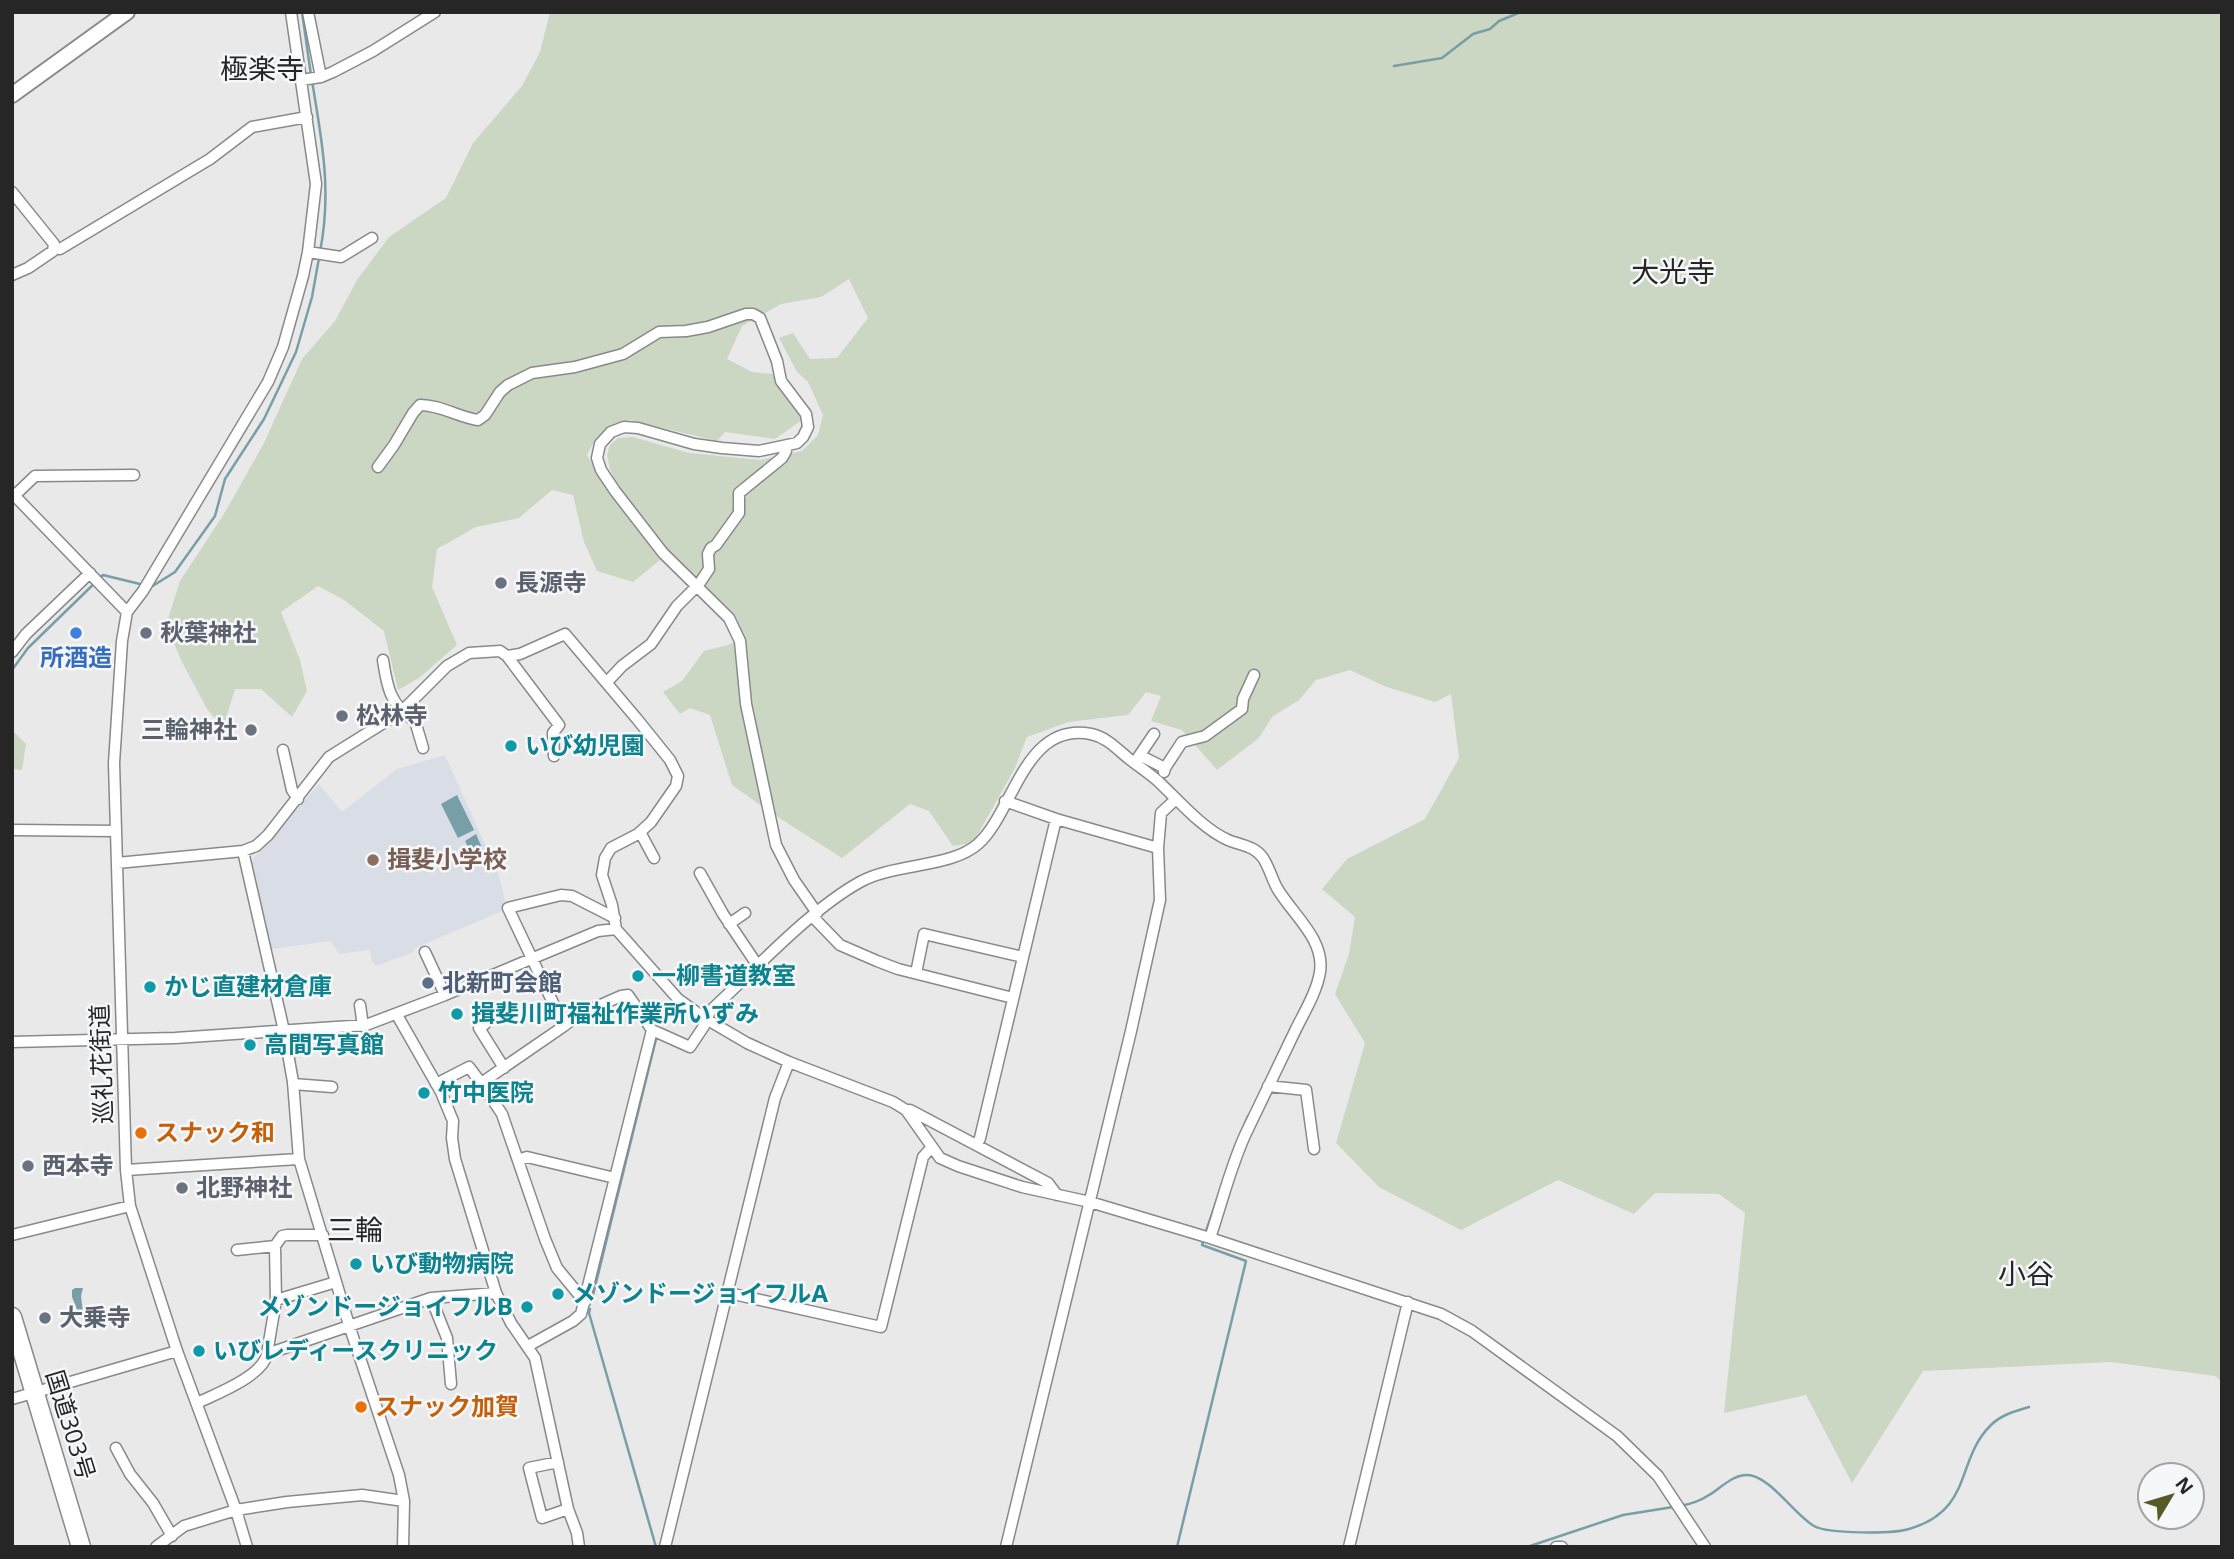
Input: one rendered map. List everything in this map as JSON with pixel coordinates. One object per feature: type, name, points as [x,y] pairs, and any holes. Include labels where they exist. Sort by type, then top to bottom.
[{"type":"highway","name":"国道303号","points":[[12,1317],[81,1547]]},
{"type":"street","points":[[12,95],[127,12]]},
{"type":"street","points":[[134,475],[35,476],[13,494],[127,612],[150,580],[268,382],[283,347],[309,252],[316,184],[291,12]]},
{"type":"street","points":[[308,12],[321,77]]},
{"type":"street","points":[[301,80],[321,77],[373,51],[435,12]]},
{"type":"street","points":[[54,248],[60,249],[202,164],[252,127],[307,117]]},
{"type":"street","points":[[12,192],[54,244],[53,251],[29,268],[12,275]]},
{"type":"street","points":[[309,252],[341,257],[372,238]]},
{"type":"street","points":[[378,467],[421,405],[432,405],[465,418],[478,420],[490,409],[500,392],[519,378],[532,373],[623,354],[659,332],[697,329],[753,314],[760,318],[777,361],[781,381],[806,414],[808,427],[797,443],[760,451],[722,448],[624,427],[611,432],[600,444],[597,458],[600,470],[663,553],[729,618],[740,641],[746,704],[776,845],[815,915],[840,945],[877,961],[1013,998]]},
{"type":"street","points":[[607,682],[622,666],[651,644],[672,613],[709,569],[708,554],[711,548],[739,513],[739,493],[782,458],[785,447]]},
{"type":"street","points":[[12,652],[26,635],[91,574]]},
{"type":"street","name":"巡礼花街道","points":[[127,612],[122,640],[114,763],[130,1206],[177,1351],[247,1547]]},
{"type":"street","points":[[508,656],[520,654],[565,634],[670,760],[678,776],[676,786],[651,822],[640,832],[611,848],[605,858],[602,875],[615,923]]},
{"type":"street","points":[[117,863],[243,851],[256,846],[298,799],[329,757],[401,712],[447,666],[470,653],[500,651],[508,656],[559,725],[553,733],[554,756]]},
{"type":"street","points":[[383,660],[388,690],[401,712],[415,720],[423,748]]},
{"type":"street","points":[[1158,781],[1182,742],[1205,736],[1242,709],[1243,699],[1254,675]]},
{"type":"street","points":[[484,1087],[484,1081],[578,1015],[621,996],[628,995],[652,1030],[690,1047],[710,1011],[842,893],[863,880],[886,871],[960,855],[973,848],[985,838],[1027,764],[1050,740],[1067,733],[1089,733],[1105,738],[1137,759],[1176,799],[1225,839],[1253,849],[1262,857],[1286,903],[1315,941],[1320,971],[1311,997],[1245,1135],[1210,1238]]},
{"type":"street","points":[[1137,759],[1153,734]]},
{"type":"street","points":[[283,750],[292,790],[298,799]]},
{"type":"street","points":[[1137,759],[1165,768]]},
{"type":"street","points":[[1006,1547],[1131,1031],[1160,900],[1158,848],[1161,813],[1176,799]]},
{"type":"street","points":[[1005,801],[1056,820],[1158,848]]},
{"type":"street","points":[[977,1145],[1056,820]]},
{"type":"street","points":[[12,830],[116,831]]},
{"type":"street","points":[[640,832],[654,859]]},
{"type":"street","points":[[243,851],[284,1031],[293,1084],[299,1159],[349,1325],[399,1475],[404,1501],[403,1547]]},
{"type":"street","points":[[700,873],[729,924],[758,966]]},
{"type":"street","points":[[564,1026],[508,908],[561,895],[572,896],[615,923],[678,999],[706,1019],[789,1062],[893,1102],[905,1110],[940,1158],[1022,1187],[1090,1202],[1408,1301],[1441,1314],[1472,1331],[1617,1436],[1658,1476],[1705,1547]]},
{"type":"street","points":[[729,924],[745,913]]},
{"type":"street","points":[[12,1042],[175,1038],[363,1026],[397,1015],[615,923]]},
{"type":"street","points":[[916,973],[924,934],[1023,957]]},
{"type":"street","points":[[425,952],[445,995]]},
{"type":"street","points":[[360,1005],[363,1026]]},
{"type":"street","points":[[397,1015],[436,1084],[453,1121],[455,1159],[496,1293],[535,1358],[579,1547]]},
{"type":"street","points":[[485,1024],[479,1028],[504,1068]]},
{"type":"street","points":[[528,1346],[581,1314],[652,1030]]},
{"type":"street","points":[[665,1547],[775,1098],[789,1062]]},
{"type":"street","points":[[436,1084],[469,1067],[484,1087],[502,1114],[557,1268],[585,1302]]},
{"type":"street","points":[[293,1084],[332,1087]]},
{"type":"street","points":[[1268,1086],[1306,1090],[1314,1149]]},
{"type":"street","points":[[905,1110],[910,1110],[1048,1184],[1057,1195]]},
{"type":"street","points":[[729,1293],[881,1326],[923,1157],[930,1149]]},
{"type":"street","points":[[518,1160],[527,1157],[615,1178]]},
{"type":"street","points":[[127,1170],[299,1159]]},
{"type":"street","points":[[12,1235],[130,1206]]},
{"type":"street","points":[[197,1403],[253,1373],[266,1362],[276,1300],[275,1246],[282,1236],[323,1235]]},
{"type":"street","points":[[237,1250],[275,1246]]},
{"type":"street","points":[[276,1300],[336,1282]]},
{"type":"street","points":[[267,1354],[431,1298],[496,1293]]},
{"type":"street","points":[[431,1298],[447,1338],[450,1384]]},
{"type":"street","points":[[1349,1547],[1408,1301]]},
{"type":"street","points":[[12,1399],[177,1351]]},
{"type":"street","points":[[116,1448],[130,1474],[172,1536]]},
{"type":"street","points":[[558,1462],[529,1468],[542,1518],[568,1509]]},
{"type":"street","points":[[156,1547],[184,1527],[236,1510],[362,1495],[404,1501]]},
{"type":"street","points":[[1556,1547],[1562,1547]]},
{"type":"shaded area","name":"揖斐小学校","points":[[445,755],[499,876],[507,909],[415,948],[414,952],[376,966],[370,950],[339,954],[331,941],[271,949],[251,863],[319,784],[342,812],[397,769]]},
{"type":"green space","points":[[550,12],[2222,12],[2222,1382],[2215,1376],[2111,1362],[1923,1371],[1852,1483],[1806,1395],[1724,1413],[1745,1213],[1719,1194],[1655,1193],[1634,1214],[1558,1180],[1461,1230],[1379,1187],[1336,1143],[1365,1043],[1335,994],[1349,954],[1355,917],[1322,889],[1347,859],[1425,819],[1459,758],[1451,694],[1435,702],[1384,686],[1350,670],[1316,680],[1299,700],[1272,717],[1259,738],[1217,770],[1182,730],[1151,721],[1161,696],[1146,692],[1128,715],[1068,722],[1027,737],[1015,768],[973,843],[953,846],[929,811],[910,804],[842,858],[732,785],[710,715],[690,708],[680,714],[663,692],[682,681],[704,651],[745,637],[734,613],[667,550],[619,489],[607,455],[610,445],[618,438],[633,437],[689,453],[760,460],[802,451],[818,435],[823,415],[808,382],[797,372],[779,338],[793,333],[810,359],[837,358],[868,318],[849,279],[821,297],[781,304],[742,326],[727,359],[752,372],[773,374],[802,420],[775,439],[725,432],[717,441],[630,420],[611,425],[596,438],[587,455],[605,487],[660,560],[633,582],[597,571],[584,542],[573,495],[552,490],[519,518],[476,527],[437,549],[432,587],[457,645],[419,678],[398,690],[384,631],[344,600],[318,586],[281,612],[300,660],[307,691],[292,717],[261,689],[235,689],[223,728],[207,709],[166,625],[180,581],[224,514],[264,443],[302,359],[335,321],[357,280],[389,237],[446,198],[473,143],[522,86],[540,52]]},
{"type":"green space","points":[[12,730],[26,744],[22,770],[12,769]]},
{"type":"water","points":[[457,795],[474,830],[458,838],[441,804]]},
{"type":"water","points":[[476,834],[483,850],[472,854],[465,841]]},
{"type":"water","points":[[83,1288],[83,1312],[78,1312],[72,1297],[72,1290]]},
{"type":"waterway","points":[[302,12],[311,75]]},
{"type":"waterway","points":[[1394,66],[1442,58],[1473,34],[1490,29],[1499,21],[1521,12]]},
{"type":"waterway","points":[[312,81],[322,145],[325,187],[324,230],[320,252]]},
{"type":"waterway","points":[[151,587],[175,572],[215,516],[225,479],[264,419],[296,352],[312,297],[319,258]]},
{"type":"waterway","points":[[12,670],[28,648],[103,575],[144,585]]},
{"type":"waterway","points":[[592,1299],[656,1039]]},
{"type":"waterway","points":[[1240,1135],[1248,1116]]},
{"type":"waterway","points":[[1205,1234],[1236,1145]]},
{"type":"waterway","points":[[1177,1547],[1246,1261],[1202,1245],[1203,1241]]},
{"type":"waterway","points":[[590,1309],[656,1547]]},
{"type":"waterway","points":[[1680,1506],[1699,1501],[1732,1479],[1747,1475],[1764,1481],[1807,1521],[1821,1529],[1861,1532],[1909,1529],[1930,1521],[1944,1510],[1961,1483],[1972,1453],[1991,1425],[2004,1416],[2029,1407]]},
{"type":"waterway","points":[[1527,1547],[1623,1515],[1673,1507]]},
{"type":"place","name":"長源寺","points":[[501,583]]},
{"type":"place","name":"所酒造","points":[[76,633]]},
{"type":"place","name":"秋葉神社","points":[[146,633]]},
{"type":"place","name":"松林寺","points":[[342,716]]},
{"type":"place","name":"三輪神社","points":[[251,730]]},
{"type":"place","name":"いび幼児園","points":[[511,746]]},
{"type":"place","name":"揖斐小学校","points":[[373,860]]},
{"type":"place","name":"一柳書道教室","points":[[638,976]]},
{"type":"place","name":"北新町会館","points":[[428,983]]},
{"type":"place","name":"かじ直建材倉庫","points":[[150,987]]},
{"type":"place","name":"揖斐川町福祉作業所いずみ","points":[[457,1014]]},
{"type":"place","name":"高間写真館","points":[[250,1045]]},
{"type":"place","name":"竹中医院","points":[[424,1093]]},
{"type":"place","name":"スナック和","points":[[141,1133]]},
{"type":"place","name":"西本寺","points":[[28,1166]]},
{"type":"place","name":"北野神社","points":[[182,1188]]},
{"type":"place","name":"いび動物病院","points":[[356,1264]]},
{"type":"place","name":"メゾンドージョイフルA","points":[[558,1294]]},
{"type":"place","name":"メゾンドージョイフルB","points":[[527,1307]]},
{"type":"place","name":"大乗寺","points":[[45,1318]]},
{"type":"place","name":"いびレディースクリニック","points":[[199,1351]]},
{"type":"place","name":"スナック加賀","points":[[361,1407]]},
{"type":"district","name":"極楽寺","points":[[262,69]]},
{"type":"district","name":"大光寺","points":[[1673,272]]},
{"type":"district","name":"三輪","points":[[355,1230]]},
{"type":"district","name":"小谷","points":[[2026,1274]]}]
